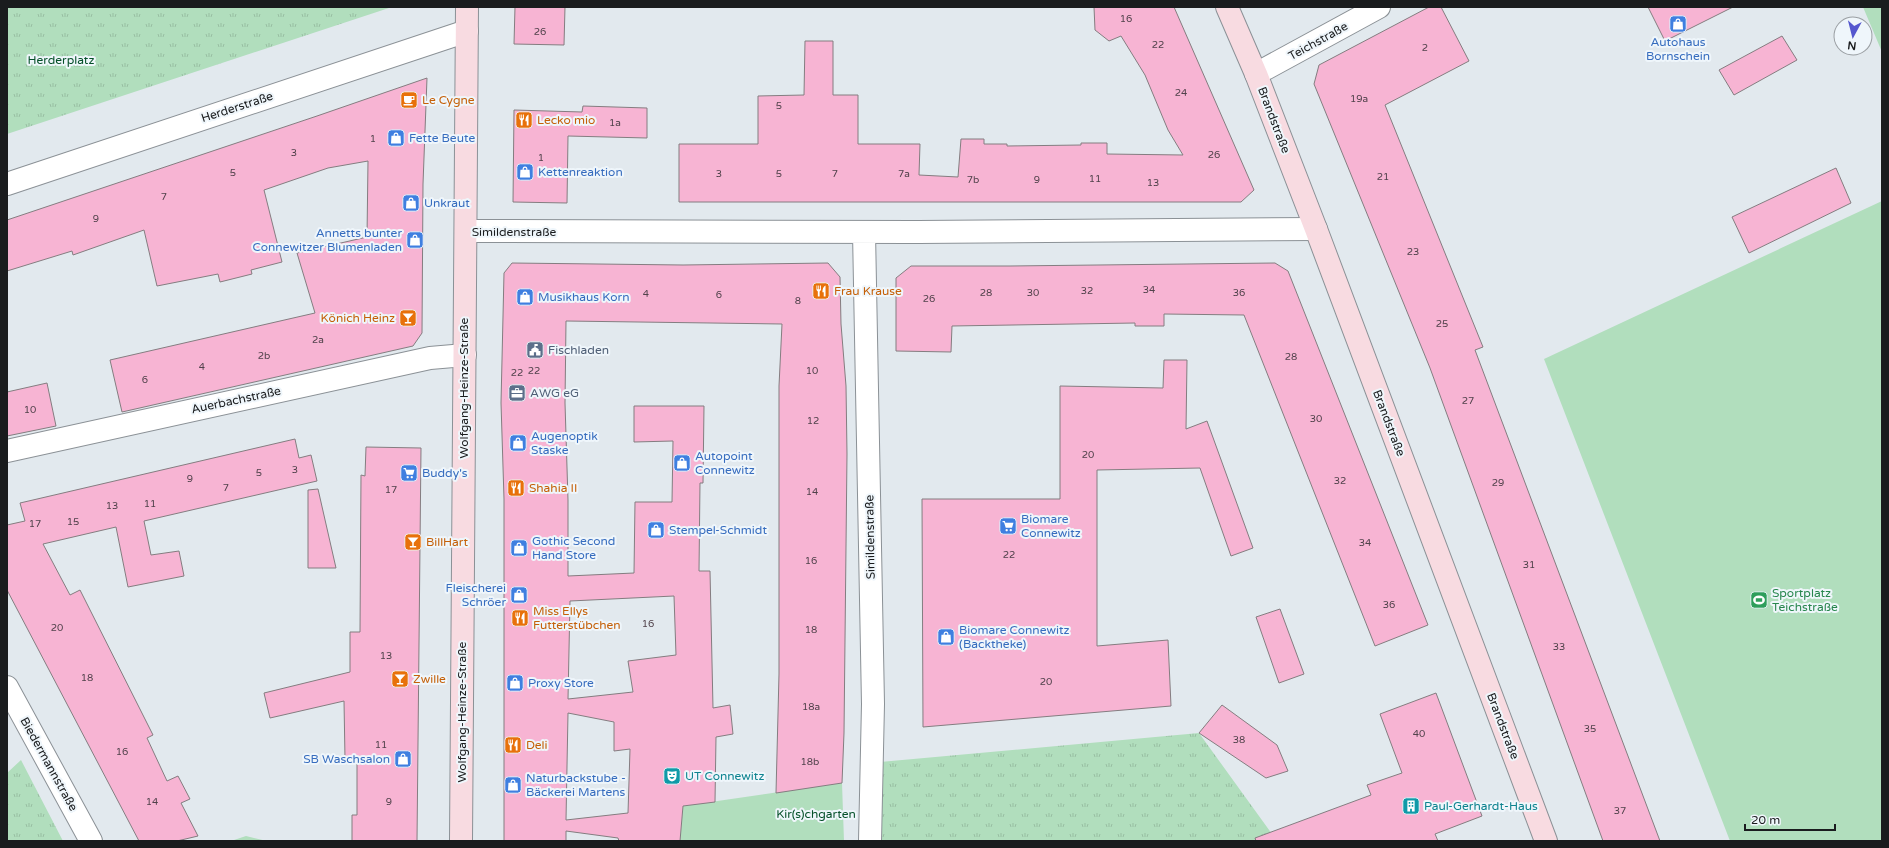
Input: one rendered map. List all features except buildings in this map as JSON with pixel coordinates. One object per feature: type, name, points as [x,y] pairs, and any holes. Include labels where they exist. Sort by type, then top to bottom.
[{"type":"street","name":"Wolfgang-Heinze-Straße","points":[[461,841],[467,7]]},
{"type":"street","name":"Brandstraße","points":[[1227,7],[1256,74],[1316,229],[1546,841]]},
{"type":"street","name":"Teichstraße","points":[[1256,74],[1379,7]]},
{"type":"street","name":"Herderstraße","points":[[7,184],[467,31]]},
{"type":"street","name":"Simildenstraße","points":[[466,231],[864,232],[1316,229]]},
{"type":"street","name":"Simildenstraße","points":[[864,232],[873,704],[870,841]]},
{"type":"street","name":"Auerbachstraße","points":[[7,451],[430,358],[465,355]]},
{"type":"street","name":"Biedermannstraße","points":[[7,687],[91,841]]},
{"type":"green space","name":"Herderplatz","points":[[7,7],[392,7],[7,134]]},
{"type":"green space","points":[[1863,7],[1882,7],[1882,52],[1873,31],[1873,16],[1867,16]]},
{"type":"green space","name":"Sportplatz Teichstraße","points":[[1882,201],[1882,841],[1730,841],[1544,359]]},
{"type":"green space","points":[[1199,733],[1277,841],[880,841],[880,762]]},
{"type":"green space","points":[[21,760],[63,841],[7,841],[7,773]]},
{"type":"green space","name":"Kir(s)chgarten","points":[[842,783],[844,841],[680,841],[683,806]]},
{"type":"green space","points":[[246,836],[267,841],[231,841]]},
{"type":"place","name":"Autohaus Bornschein","points":[[1678,24]]},
{"type":"place","name":"Le Cygne","points":[[409,100]]},
{"type":"place","name":"Lecko mio","points":[[524,120]]},
{"type":"place","name":"Fette Beute","points":[[396,138]]},
{"type":"place","name":"Kettenreaktion","points":[[525,172]]},
{"type":"place","name":"Unkraut","points":[[411,203]]},
{"type":"place","name":"Annetts bunter Connewitzer Blumenladen","points":[[415,240]]},
{"type":"place","name":"Frau Krause","points":[[821,291]]},
{"type":"place","name":"Musikhaus Korn","points":[[525,297]]},
{"type":"place","name":"Könich Heinz","points":[[408,318]]},
{"type":"place","name":"Fischladen","points":[[535,350]]},
{"type":"place","name":"AWG eG","points":[[517,393]]},
{"type":"place","name":"Augenoptik Staske","points":[[518,443]]},
{"type":"place","name":"Autopoint Connewitz","points":[[682,463]]},
{"type":"place","name":"Buddy's","points":[[409,473]]},
{"type":"place","name":"Shahia II","points":[[516,488]]},
{"type":"place","name":"Biomare Connewitz","points":[[1008,526]]},
{"type":"place","name":"Stempel-Schmidt","points":[[656,530]]},
{"type":"place","name":"BillHart","points":[[413,542]]},
{"type":"place","name":"Gothic Second Hand Store","points":[[519,548]]},
{"type":"place","name":"Fleischerei Schröer","points":[[519,595]]},
{"type":"place","name":"Sportplatz Teichstraße","points":[[1759,600]]},
{"type":"place","name":"Miss Ellys Futterstübchen","points":[[520,618]]},
{"type":"place","name":"Biomare Connewitz (Backtheke)","points":[[946,637]]},
{"type":"place","name":"Zwille","points":[[400,679]]},
{"type":"place","name":"Proxy Store","points":[[515,683]]},
{"type":"place","name":"Deli","points":[[513,745]]},
{"type":"place","name":"SB Waschsalon","points":[[403,759]]},
{"type":"place","name":"UT Connewitz","points":[[672,776]]},
{"type":"place","name":"Naturbackstube - Bäckerei Martens","points":[[513,785]]},
{"type":"place","name":"Paul-Gerhardt-Haus","points":[[1411,806]]}]
